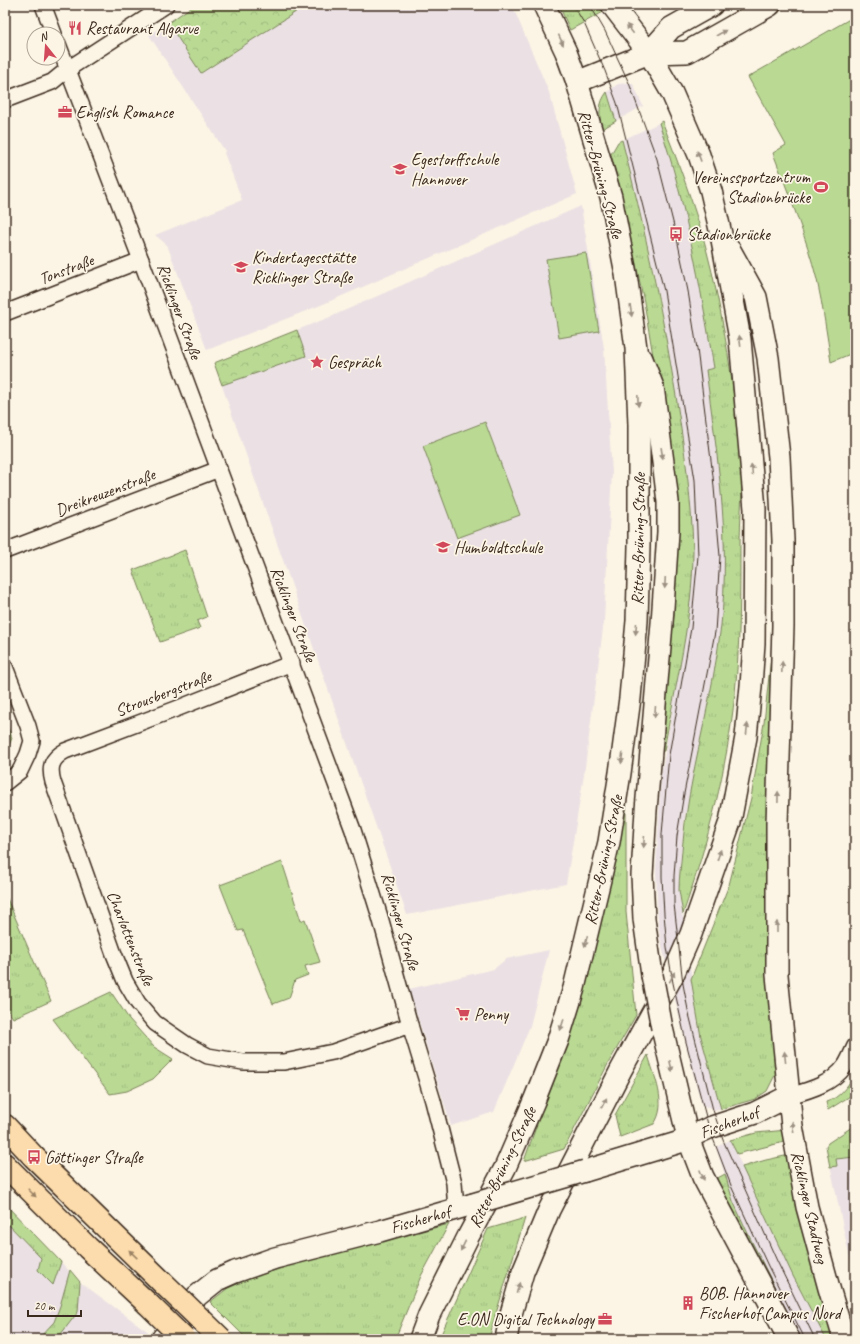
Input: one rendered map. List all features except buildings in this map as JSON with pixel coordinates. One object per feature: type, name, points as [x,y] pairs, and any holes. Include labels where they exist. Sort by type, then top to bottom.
[{"type":"main road","points":[[5,1126],[34,1157],[221,1339]]},
{"type":"main road","points":[[5,1165],[88,1248],[184,1339]]},
{"type":"street","points":[[43,5],[51,26]]},
{"type":"street","points":[[5,100],[52,82],[68,69],[166,5]]},
{"type":"street","name":"Ritter-Brüning-Straße","points":[[420,1339],[469,1235],[505,1168],[558,1040],[574,988],[609,842],[629,705],[637,620],[639,546],[639,425],[636,348],[626,274],[611,197],[577,82],[566,52],[544,5]]},
{"type":"street","points":[[506,1339],[511,1314],[523,1272],[548,1210],[621,1070],[673,975],[691,934],[730,822],[739,780],[747,729],[754,643],[755,509],[740,339],[721,234],[711,191],[699,154],[672,93],[648,53],[612,5]]},
{"type":"street","points":[[648,53],[671,28],[712,5]]},
{"type":"street","points":[[577,82],[648,53],[687,52],[770,5]]},
{"type":"street","name":"Ricklinger Straße","points":[[66,64],[292,663],[353,830],[380,917],[433,1101],[454,1183],[465,1206]]},
{"type":"street","points":[[721,234],[756,297],[768,358],[779,457],[783,540],[783,626],[777,824],[777,975],[789,1096],[809,1091],[828,1082],[846,1065],[855,1046]]},
{"type":"street","name":"Tonstraße","points":[[5,313],[141,260]]},
{"type":"street","name":"Ritter-Brüning-Straße","points":[[636,348],[645,365],[653,387],[668,502],[668,532],[662,623],[642,875],[644,919],[652,975],[662,1028],[688,1138]]},
{"type":"street","name":"Dreikreuzenstraße","points":[[5,550],[219,469]]},
{"type":"street","name":"Strousbergstraße","points":[[52,764],[57,756],[65,751],[292,663]]},
{"type":"street","points":[[5,668],[28,726],[32,741],[20,771],[5,783]]},
{"type":"street","name":"Charlottenstraße","points":[[52,764],[50,773],[53,782],[125,981],[138,1002],[155,1023],[170,1035],[208,1056],[243,1062],[284,1062],[333,1052],[410,1025]]},
{"type":"street","name":"Fischerhof","points":[[162,1339],[197,1296],[218,1280],[235,1272],[275,1258],[380,1231],[677,1143],[709,1128],[755,1113],[789,1096]]},
{"type":"street","name":"Ricklinger Stadtweg","points":[[789,1096],[792,1126],[807,1207],[844,1339]]},
{"type":"street","points":[[688,1138],[707,1186],[789,1339]]},
{"type":"shaded area","name":"Egestorffschule Hannover","points":[[194,5],[512,5],[549,92],[577,194],[321,305],[207,350],[167,245],[155,235],[242,200],[224,153],[225,151],[149,35]]},
{"type":"shaded area","points":[[618,84],[633,84],[643,106],[616,121],[607,92]]},
{"type":"shaded area","points":[[659,123],[667,146],[684,209],[702,296],[714,368],[706,370],[721,484],[725,540],[725,580],[721,626],[713,678],[684,822],[679,891],[701,1037],[721,1109],[713,1110],[702,1105],[694,1077],[660,938],[657,911],[656,868],[661,776],[687,623],[691,579],[690,500],[686,458],[659,298],[644,227],[622,140]]},
{"type":"shaded area","name":"Humboldtschule","points":[[581,206],[604,348],[612,473],[604,621],[584,775],[566,884],[407,915],[214,363],[330,317]]},
{"type":"shaded area","points":[[549,950],[530,1026],[494,1112],[451,1126],[409,989],[494,969],[506,959]]},
{"type":"shaded area","points":[[855,1125],[855,1276],[847,1246],[826,1146],[828,1143]]},
{"type":"shaded area","points":[[730,1140],[793,1276],[826,1339],[801,1339],[750,1238],[733,1201],[716,1147]]},
{"type":"shaded area","points":[[5,1204],[80,1282],[158,1339],[5,1339]]},
{"type":"green space","points":[[194,5],[305,6],[201,73],[168,23]]},
{"type":"green space","points":[[559,5],[603,5],[607,10],[570,30]]},
{"type":"green space","name":"Vereinssportzentrum Stadionbrücke","points":[[855,16],[855,352],[831,362],[821,300],[813,264],[797,216],[773,153],[786,145],[748,77]]},
{"type":"green space","points":[[607,92],[616,121],[602,129],[600,109],[604,96]]},
{"type":"green space","points":[[662,121],[695,213],[712,271],[728,354],[739,437],[742,475],[739,638],[735,693],[722,777],[701,860],[683,914],[679,885],[685,823],[712,682],[721,625],[724,593],[724,529],[718,465],[706,370],[714,368],[685,213],[669,153],[659,123]]},
{"type":"green space","points":[[622,140],[638,204],[665,332],[682,435],[691,512],[693,551],[690,601],[683,651],[664,751],[661,751],[674,615],[677,522],[676,478],[663,415],[644,302],[620,188],[611,154],[618,142]]},
{"type":"green space","points":[[586,253],[599,331],[559,338],[546,259]]},
{"type":"green space","points":[[297,330],[306,356],[222,385],[214,363]]},
{"type":"green space","points":[[485,422],[520,515],[457,538],[423,446]]},
{"type":"green space","points":[[185,550],[207,617],[197,621],[200,628],[160,642],[133,570]]},
{"type":"green space","points":[[774,585],[776,1073],[767,1091],[755,1099],[721,1109],[701,1037],[691,979],[729,885],[751,798],[764,723],[771,657]]},
{"type":"green space","points":[[5,720],[12,738],[5,756]]},
{"type":"green space","points":[[626,791],[626,912],[636,1015],[609,1062],[564,1149],[524,1161],[581,1000],[619,843]]},
{"type":"green space","points":[[282,862],[301,921],[305,919],[320,962],[305,966],[308,975],[295,980],[289,998],[273,1004],[243,930],[238,931],[220,885]]},
{"type":"green space","points":[[5,894],[51,1001],[13,1018],[5,1006]]},
{"type":"green space","points":[[111,992],[129,1019],[154,1047],[173,1059],[153,1079],[127,1091],[110,1094],[53,1019]]},
{"type":"green space","points":[[648,1055],[660,1099],[658,1116],[654,1124],[620,1137],[615,1115]]},
{"type":"green space","points":[[855,1075],[855,1093],[828,1110],[826,1102],[839,1095]]},
{"type":"green space","points":[[855,1125],[855,1157],[836,1159],[837,1166],[830,1167],[826,1146],[828,1143]]},
{"type":"green space","points":[[787,1130],[792,1140],[737,1154],[730,1140],[756,1133]]},
{"type":"green space","points":[[794,1154],[842,1339],[826,1339],[793,1276],[742,1167]]},
{"type":"green space","points":[[725,1174],[733,1201],[750,1238],[801,1339],[797,1339],[714,1180]]},
{"type":"green space","points":[[5,1204],[61,1262],[53,1285],[38,1270],[41,1258],[5,1221]]},
{"type":"green space","points":[[525,1218],[489,1339],[439,1339],[488,1229]]},
{"type":"green space","points":[[449,1224],[421,1276],[395,1339],[247,1339],[210,1302],[228,1288],[254,1277],[292,1265]]},
{"type":"green space","points":[[70,1270],[80,1282],[78,1312],[57,1339],[38,1339],[54,1322]]},
{"type":"tram line","points":[[573,5],[584,23],[617,103],[664,291],[695,480],[698,556],[691,628],[669,755],[662,834],[664,914],[667,947],[673,983],[686,1042],[709,1128],[732,1188],[768,1266],[805,1339]]},
{"type":"tram line","points":[[590,5],[605,31],[629,83],[657,159],[676,234],[688,291],[713,476],[720,556],[715,632],[683,799],[677,836],[674,876],[674,904],[683,984],[713,1110],[723,1140],[777,1261],[815,1339]]},
{"type":"place","name":"Restaurant Algarve","points":[[75,28]]},
{"type":"place","name":"English Romance","points":[[65,112]]},
{"type":"place","name":"Egestorffschule Hannover","points":[[400,169]]},
{"type":"place","name":"Vereinssportzentrum Stadionbrücke","points":[[821,187]]},
{"type":"place","name":"Stadionbrücke","points":[[676,234]]},
{"type":"place","name":"Kindertagesstätte Ricklinger Straße","points":[[241,267]]},
{"type":"place","name":"Gespräch","points":[[317,362]]},
{"type":"place","name":"Humboldtschule","points":[[443,547]]},
{"type":"place","name":"Penny","points":[[463,1014]]},
{"type":"place","name":"Göttinger Straße","points":[[34,1157]]},
{"type":"place","name":"BOB. Hannover Fischerhof Campus Nord","points":[[688,1303]]},
{"type":"place","name":"E.ON Digital Technology","points":[[605,1319]]}]
